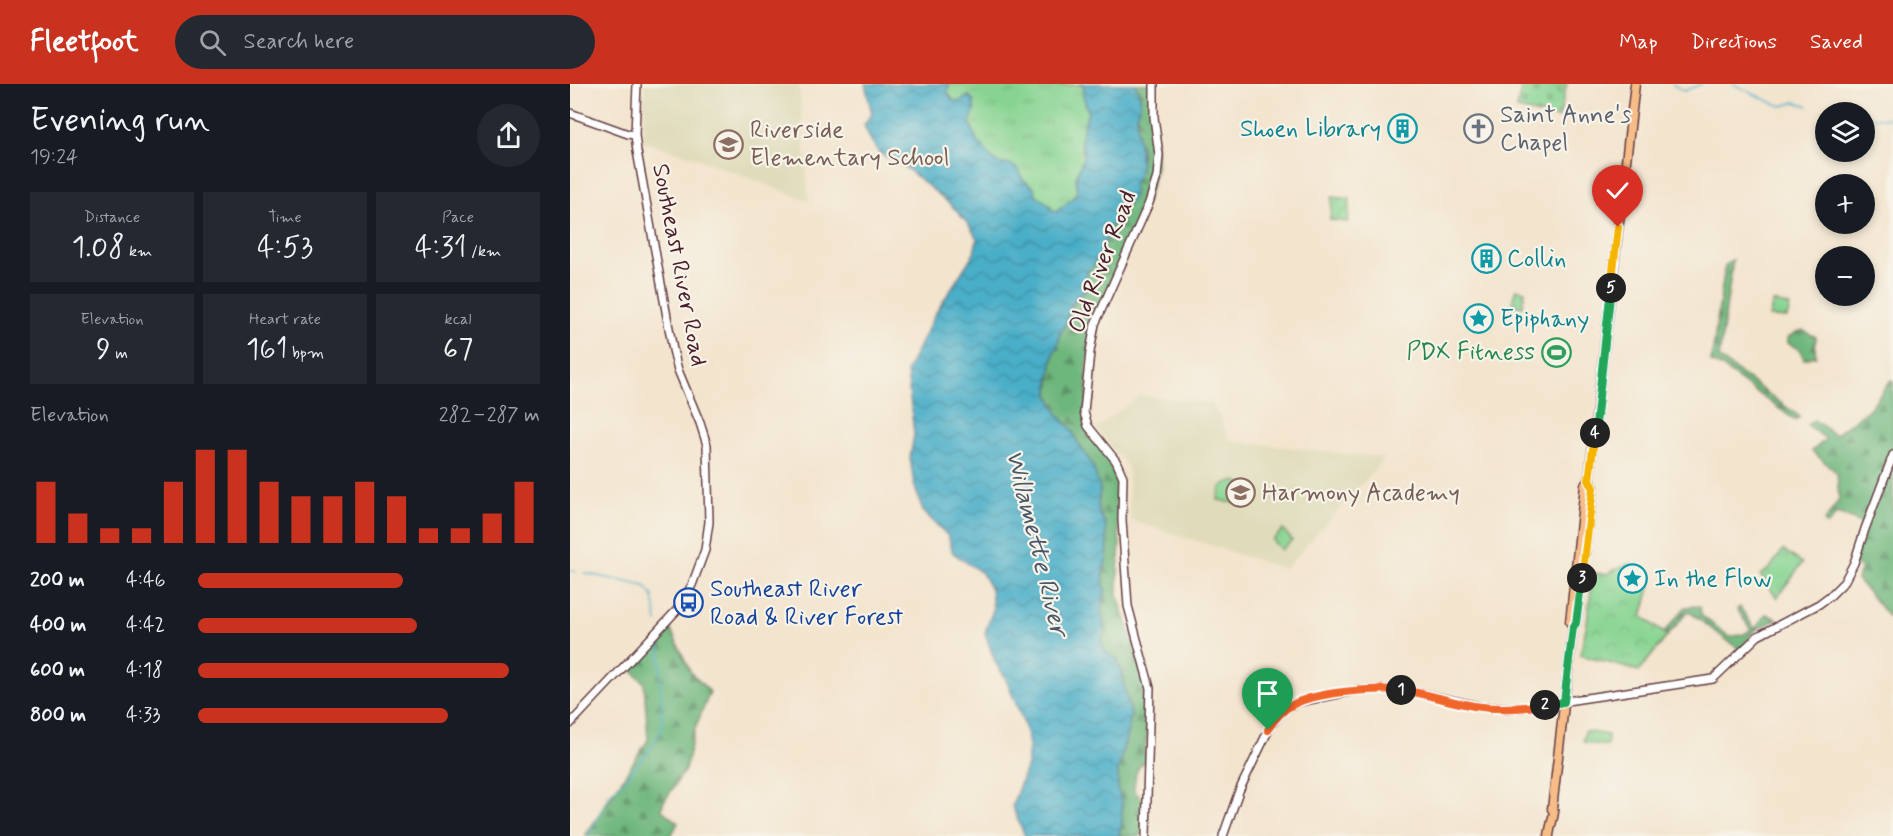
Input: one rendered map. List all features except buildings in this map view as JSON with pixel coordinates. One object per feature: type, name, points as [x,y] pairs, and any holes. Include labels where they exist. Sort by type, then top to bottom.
[{"type":"main road","points":[[1549,836],[1548,819],[1552,809],[1573,627],[1576,623],[1593,488],[1589,480],[1635,84]]},
{"type":"street","name":"Southeast River Road","points":[[570,724],[677,610],[697,572],[709,530],[706,445],[700,423],[678,370],[673,350],[635,135],[637,84]]},
{"type":"street","name":"Old River Road","points":[[1146,836],[1150,688],[1128,606],[1122,520],[1123,477],[1118,465],[1088,426],[1084,412],[1095,324],[1149,203],[1156,177],[1159,155],[1154,117],[1154,84]]},
{"type":"street","points":[[570,113],[635,135]]},
{"type":"street","points":[[1223,836],[1239,791],[1271,724],[1284,710],[1299,702],[1359,690],[1384,689],[1420,693],[1482,707],[1520,708],[1711,680],[1718,676],[1758,636],[1824,601],[1846,578],[1854,563],[1893,455]]},
{"type":"shaded area","name":"Riverside Elementary School","points":[[645,84],[799,84],[809,201],[689,155],[643,142]]},
{"type":"shaded area","name":"Harmony Academy","points":[[1140,395],[1212,403],[1231,441],[1385,458],[1285,569],[1130,520],[1128,467],[1096,429]]},
{"type":"green space","points":[[948,84],[1082,85],[1088,112],[1082,132],[1081,142],[1084,155],[1076,178],[1075,197],[1057,212],[1053,211],[1036,195],[1032,186],[1022,179],[1019,170],[991,159],[982,145],[979,145],[970,127],[974,107],[972,99],[969,96],[960,101],[954,101],[947,91]]},
{"type":"green space","points":[[1135,84],[1151,84],[1156,167],[1147,200],[1102,305],[1087,364],[1087,430],[1105,451],[1116,469],[1120,544],[1118,596],[1145,678],[1148,697],[1147,736],[1144,750],[1147,760],[1137,770],[1134,791],[1145,802],[1141,836],[1119,836],[1122,823],[1122,802],[1118,790],[1118,771],[1131,716],[1118,660],[1105,652],[1101,639],[1105,632],[1101,609],[1105,593],[1103,573],[1108,551],[1105,522],[1098,506],[1100,489],[1093,466],[1072,430],[1058,414],[1049,395],[1049,389],[1054,351],[1058,346],[1060,333],[1068,320],[1067,316],[1076,298],[1087,290],[1087,271],[1096,261],[1118,210],[1121,209],[1120,206],[1123,203],[1127,205],[1132,197],[1133,184],[1140,170],[1141,146],[1137,138],[1137,114],[1140,95]]},
{"type":"green space","points":[[1522,84],[1567,84],[1559,118],[1517,109]]},
{"type":"green space","points":[[1332,197],[1350,199],[1348,222],[1330,220]]},
{"type":"green space","points":[[1733,260],[1719,358],[1800,417],[1795,420],[1722,367],[1711,362],[1725,266]]},
{"type":"green space","points":[[1516,289],[1525,291],[1522,307],[1513,306]]},
{"type":"green space","points":[[1773,302],[1790,306],[1787,318],[1769,317]]},
{"type":"green space","points":[[1802,330],[1816,337],[1816,356],[1804,359],[1800,350],[1788,343],[1787,338]]},
{"type":"green space","points":[[1891,380],[1893,381],[1893,622],[1857,579],[1861,568],[1851,563],[1861,523],[1837,513],[1828,525],[1824,522],[1839,500],[1837,473],[1812,451],[1826,439],[1807,425],[1814,420],[1835,435],[1869,409]]},
{"type":"green space","points":[[1234,481],[1242,483],[1240,504],[1218,500],[1222,486]]},
{"type":"green space","points":[[1283,530],[1292,540],[1281,550],[1272,540]]},
{"type":"green space","points":[[1783,550],[1802,563],[1777,598],[1760,575],[1770,568]]},
{"type":"green space","points":[[1630,563],[1637,574],[1651,584],[1642,616],[1667,636],[1639,671],[1580,655],[1587,623],[1593,573],[1606,574]]},
{"type":"green space","points":[[1649,590],[1642,616],[1664,633],[1685,607],[1700,606],[1701,615],[1730,637],[1751,630],[1737,609],[1740,607],[1755,629],[1766,614],[1777,619],[1754,631],[1740,650],[1688,611],[1639,671],[1580,655]]},
{"type":"green space","points":[[670,628],[691,673],[710,692],[695,729],[685,770],[663,803],[662,810],[678,823],[671,836],[585,836],[648,740],[644,683],[630,668]]},
{"type":"green space","points":[[1585,731],[1608,735],[1607,746],[1583,742]]},
{"type":"water","name":"Willamette River","points":[[865,84],[948,84],[947,91],[953,101],[960,101],[969,96],[974,102],[975,110],[970,122],[978,144],[982,145],[993,160],[1010,164],[1019,170],[1022,179],[1034,188],[1036,195],[1056,212],[1075,196],[1076,178],[1084,155],[1081,142],[1088,112],[1083,95],[1084,87],[1080,84],[1135,84],[1139,94],[1137,124],[1140,169],[1133,184],[1134,194],[1129,204],[1123,203],[1120,206],[1121,209],[1118,210],[1098,259],[1087,271],[1088,288],[1076,298],[1067,315],[1068,320],[1060,333],[1058,346],[1054,351],[1049,381],[1049,395],[1058,414],[1072,430],[1093,466],[1100,489],[1098,506],[1105,522],[1108,551],[1103,573],[1105,593],[1101,609],[1105,632],[1101,639],[1105,652],[1118,660],[1131,716],[1118,771],[1118,790],[1122,802],[1122,823],[1119,836],[1025,836],[1012,806],[1027,765],[1029,746],[1024,724],[1005,677],[995,662],[985,633],[993,610],[991,590],[982,573],[953,553],[948,536],[923,511],[914,484],[910,458],[914,434],[907,371],[935,314],[974,253],[977,239],[969,225],[951,205],[905,167],[879,153],[864,125],[872,114]]},
{"type":"waterway","points":[[1672,84],[1684,91],[1702,84]]},
{"type":"waterway","points":[[1733,84],[1775,104],[1783,106],[1795,102],[1808,106]]},
{"type":"waterway","points":[[1875,117],[1891,118]]},
{"type":"waterway","points":[[570,570],[576,572]]},
{"type":"waterway","points":[[584,573],[645,586],[653,596],[657,622]]},
{"type":"waterway","points":[[588,836],[609,795],[654,744],[662,728],[660,643]]},
{"type":"place","name":"Shoen Library","points":[[1402,129]]},
{"type":"place","name":"Saint Anne's Chapel","points":[[1479,129]]},
{"type":"place","name":"Riverside Elementary School","points":[[729,144]]},
{"type":"place","name":"Collin","points":[[1486,259]]},
{"type":"place","name":"Epiphany","points":[[1479,319]]},
{"type":"place","name":"PDX Fitness","points":[[1556,352]]},
{"type":"place","name":"Harmony Academy","points":[[1241,493]]},
{"type":"place","name":"In the Flow","points":[[1633,579]]},
{"type":"place","name":"Southeast River Road & River Forest","points":[[689,603]]},
{"type":"route","points":[[1268,730],[1281,712],[1299,702],[1359,690],[1411,691],[1467,705],[1494,708],[1520,708],[1564,702],[1593,488],[1589,480],[1618,227]]}]
